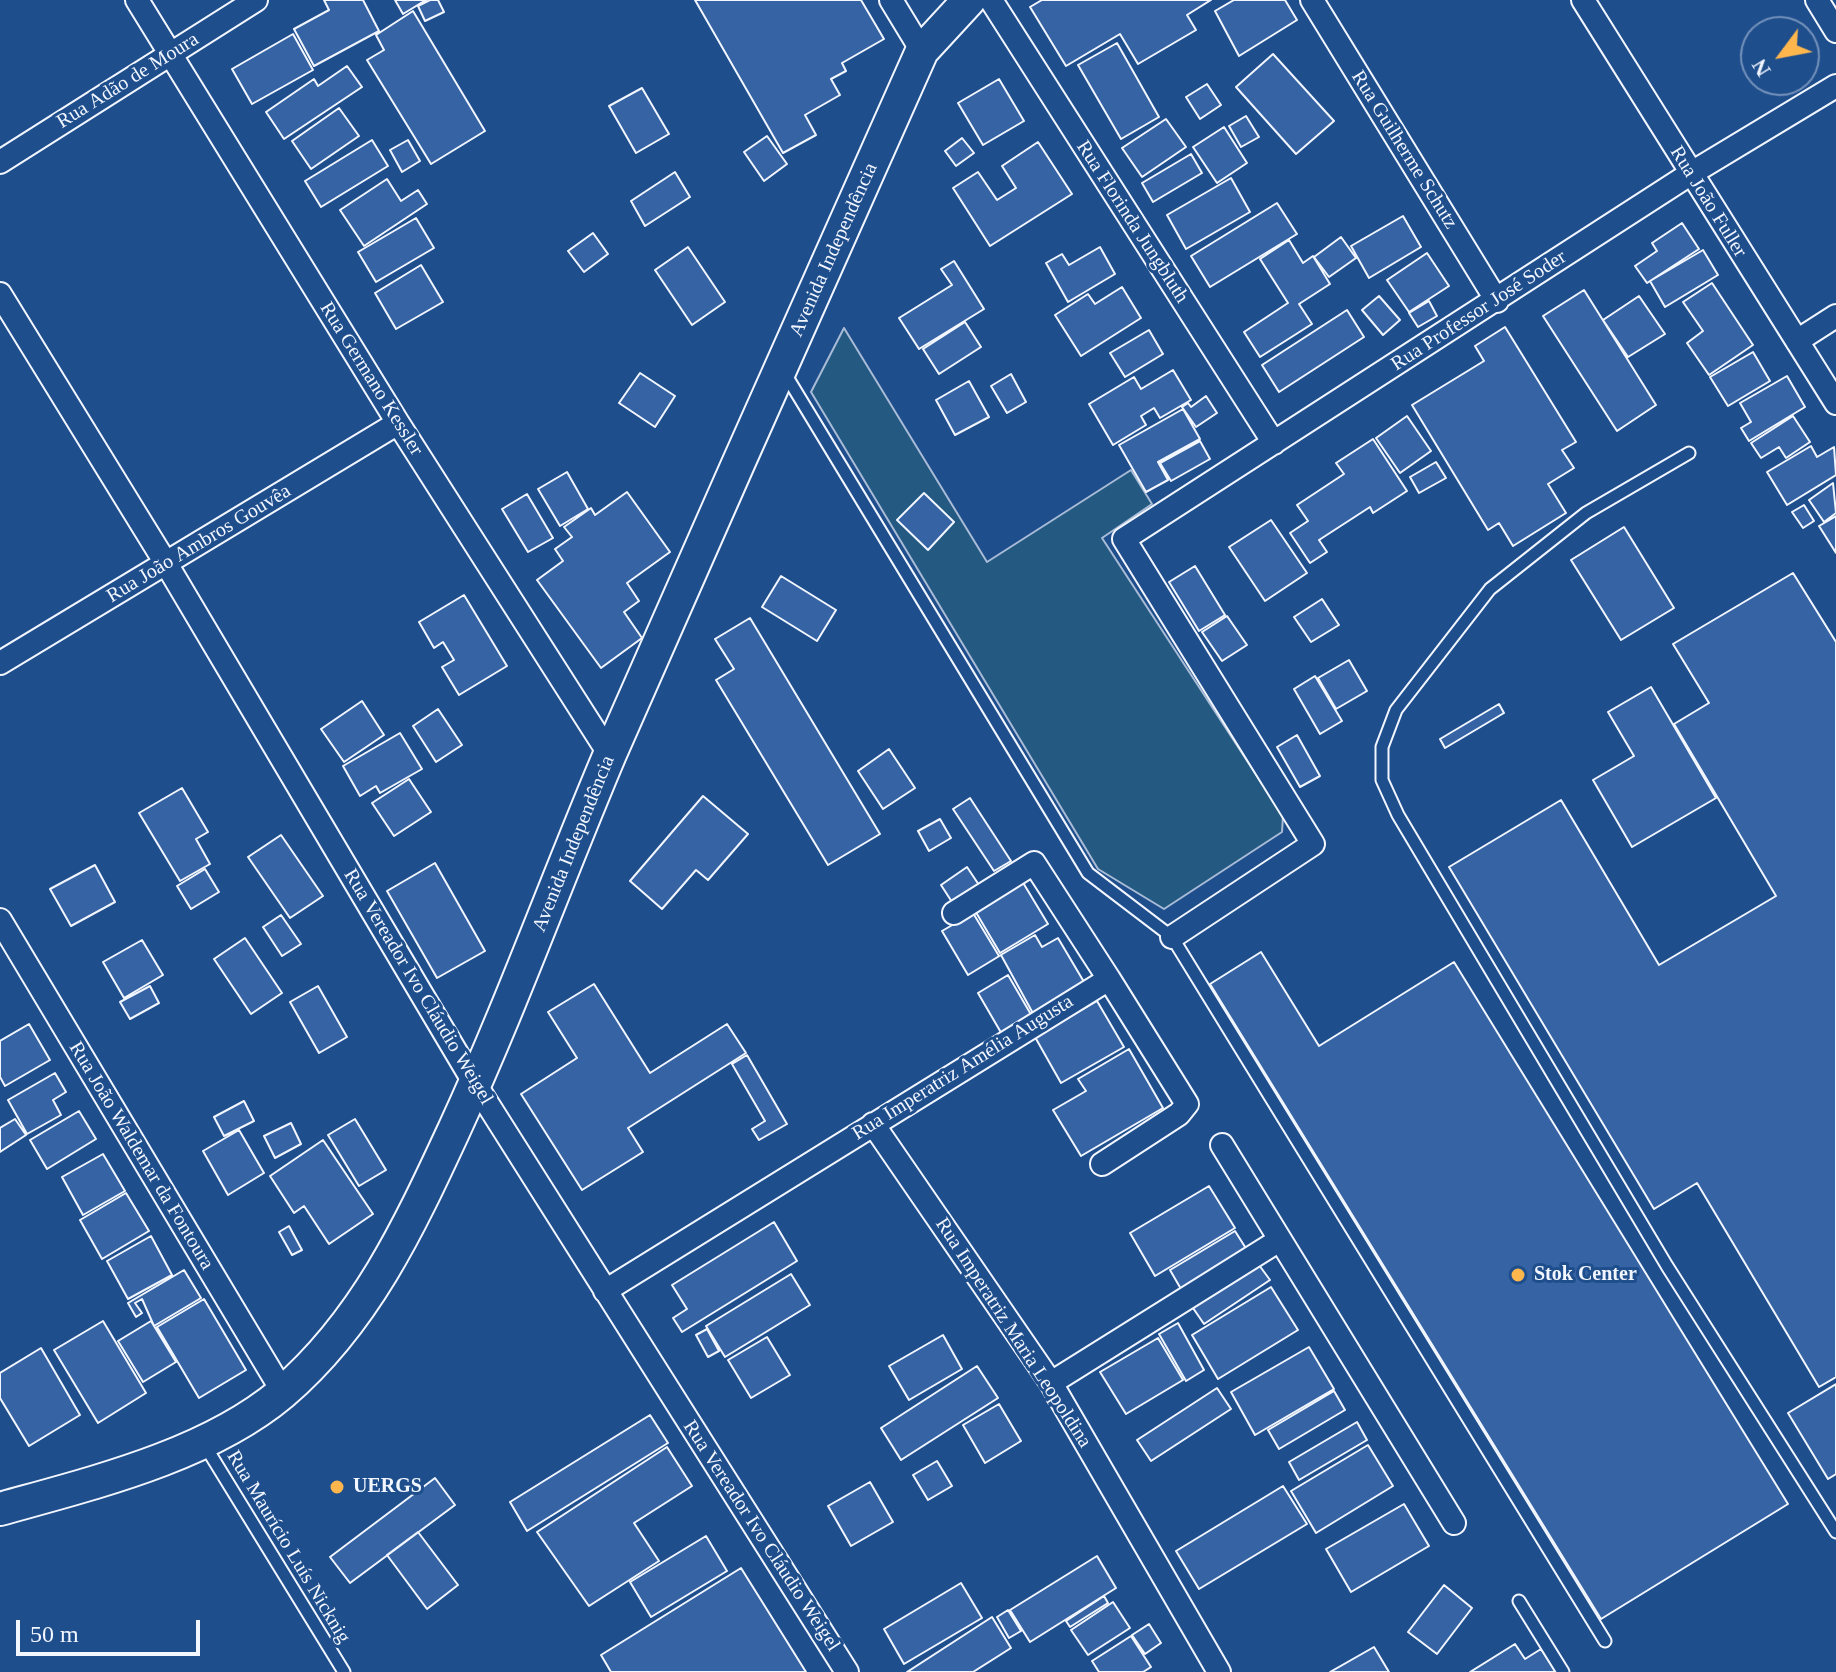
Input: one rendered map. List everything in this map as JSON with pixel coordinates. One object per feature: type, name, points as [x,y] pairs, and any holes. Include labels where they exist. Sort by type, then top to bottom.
[{"type":"main road","name":"Avenida Independência","points":[[3,1502],[164,1459],[247,1419],[283,1392],[357,1312],[384,1272],[475,1084],[610,755],[922,51],[969,0]]},
{"type":"street","name":"Rua Germano Kessler","points":[[137,0],[398,423],[610,755]]},
{"type":"street","name":"Rua Adão de Moura","points":[[0,162],[256,0]]},
{"type":"street","points":[[891,0],[922,51]]},
{"type":"street","name":"Rua Florinda Jungbluth","points":[[991,0],[1274,443]]},
{"type":"street","name":"Rua Guilherme Schutz","points":[[1312,0],[1497,301]]},
{"type":"street","name":"Rua João Fuller","points":[[1583,0],[1836,403]]},
{"type":"street","points":[[1817,0],[1836,31]]},
{"type":"street","name":"Rua Professor José Soder","points":[[1172,937],[1313,844],[1124,539],[1690,174],[1836,86]]},
{"type":"street","name":"Rua Vereador Ivo Cláudio Weigel","points":[[0,294],[167,565],[475,1084],[847,1672]]},
{"type":"street","points":[[1797,341],[1836,316]]},
{"type":"street","name":"Rua João Ambros Gouvêa","points":[[0,663],[398,423]]},
{"type":"street","points":[[954,913],[1034,863],[1187,1104],[1179,1114],[1102,1164]]},
{"type":"street","name":"Rua João Waldemar da Fontoura","points":[[0,920],[283,1392]]},
{"type":"street","name":"Rua Imperatriz Amélia Augusta","points":[[605,1291],[1109,979]]},
{"type":"street","name":"Rua Imperatriz Maria Leopoldina","points":[[873,1124],[1051,1383],[1219,1672]]},
{"type":"street","points":[[1222,1145],[1278,1241],[1454,1523]]},
{"type":"street","points":[[1051,1383],[1278,1241]]},
{"type":"lane","points":[[782,368],[1088,873],[1172,937],[1605,1641]]},
{"type":"lane","points":[[1689,453],[1586,513],[1490,589],[1396,710],[1382,747],[1382,780],[1398,815],[1650,1238],[1834,1525]]},
{"type":"lane","name":"Rua Maurício Luís Nicknig","points":[[202,1440],[344,1672]]},
{"type":"lane","points":[[1519,1601],[1563,1672]]},
{"type":"shaded area","points":[[844,328],[987,562],[1131,470],[1152,504],[1102,538],[1283,816],[1282,832],[1164,909],[1098,869],[811,392]]},
{"type":"building","points":[[324,0],[363,0],[379,31],[314,66],[294,29],[329,10]]},
{"type":"building","points":[[395,0],[426,0],[403,14]]},
{"type":"building","points":[[438,0],[444,12],[425,21],[418,6]]},
{"type":"building","points":[[695,0],[861,0],[884,39],[842,63],[846,71],[831,79],[840,95],[805,115],[816,135],[783,153]]},
{"type":"building","points":[[1042,0],[1211,0],[1187,15],[1196,30],[1138,64],[1120,34],[1066,66],[1030,7]]},
{"type":"building","points":[[1234,0],[1285,0],[1297,20],[1239,56],[1215,11]]},
{"type":"building","points":[[413,11],[485,131],[431,164],[367,60],[384,50],[376,35]]},
{"type":"building","points":[[293,34],[313,70],[252,104],[232,69]]},
{"type":"building","points":[[1117,43],[1159,117],[1121,139],[1078,65]]},
{"type":"building","points":[[1273,54],[1334,121],[1296,154],[1236,87]]},
{"type":"building","points":[[347,66],[362,87],[284,139],[266,112],[314,79],[318,86]]},
{"type":"building","points":[[999,79],[1024,121],[983,145],[958,103]]},
{"type":"building","points":[[1207,84],[1221,105],[1200,119],[1186,97]]},
{"type":"building","points":[[642,88],[669,134],[636,153],[609,106]]},
{"type":"building","points":[[339,108],[359,136],[311,169],[292,141]]},
{"type":"building","points":[[1246,116],[1259,137],[1241,147],[1229,126]]},
{"type":"building","points":[[1166,119],[1186,147],[1142,177],[1122,148]]},
{"type":"building","points":[[1224,127],[1247,163],[1217,183],[1193,147]]},
{"type":"building","points":[[767,136],[787,164],[764,181],[744,152]]},
{"type":"building","points":[[962,138],[974,153],[956,166],[945,151]]},
{"type":"building","points":[[372,140],[388,166],[321,207],[305,181]]},
{"type":"building","points":[[408,140],[420,161],[402,172],[390,150]]},
{"type":"building","points":[[1038,142],[1072,194],[990,246],[953,188],[978,172],[997,200],[1016,188],[1002,166]]},
{"type":"building","points":[[1191,154],[1202,173],[1153,202],[1142,183]]},
{"type":"building","points":[[675,172],[690,197],[645,226],[631,201]]},
{"type":"building","points":[[1231,178],[1250,212],[1186,249],[1167,215]]},
{"type":"building","points":[[387,179],[401,201],[418,190],[427,204],[364,246],[340,210]]},
{"type":"building","points":[[1277,203],[1297,234],[1210,287],[1191,256]]},
{"type":"building","points":[[1403,216],[1421,247],[1369,278],[1351,246]]},
{"type":"building","points":[[416,218],[434,248],[376,282],[358,252]]},
{"type":"building","points":[[1682,223],[1699,249],[1647,283],[1635,266],[1657,251],[1652,243]]},
{"type":"building","points":[[593,233],[608,254],[584,272],[568,251]]},
{"type":"building","points":[[1341,237],[1356,258],[1329,277],[1314,257]]},
{"type":"building","points":[[1289,240],[1303,263],[1313,256],[1330,284],[1299,304],[1312,324],[1260,357],[1244,332],[1288,303],[1260,259]]},
{"type":"building","points":[[688,247],[725,302],[692,325],[655,270]]},
{"type":"building","points":[[1100,247],[1115,274],[1068,302],[1046,263],[1062,254],[1069,265]]},
{"type":"building","points":[[1703,250],[1718,275],[1665,307],[1650,281]]},
{"type":"building","points":[[1427,253],[1449,286],[1409,312],[1387,280]]},
{"type":"building","points":[[954,261],[984,309],[919,349],[899,318],[952,285],[941,269]]},
{"type":"building","points":[[421,265],[443,302],[396,329],[375,293]]},
{"type":"building","points":[[1712,283],[1753,345],[1709,375],[1687,343],[1703,331],[1683,302]]},
{"type":"building","points":[[1122,287],[1141,318],[1081,356],[1055,315],[1088,294],[1095,304]]},
{"type":"building","points":[[1584,290],[1656,405],[1617,431],[1543,316]]},
{"type":"building","points":[[1379,296],[1400,320],[1383,335],[1362,310]]},
{"type":"building","points":[[1639,296],[1665,334],[1628,357],[1603,320]]},
{"type":"building","points":[[1429,301],[1437,316],[1418,327],[1409,313]]},
{"type":"building","points":[[1347,310],[1364,337],[1279,392],[1262,365]]},
{"type":"building","points":[[965,322],[981,347],[939,374],[923,349]]},
{"type":"building","points":[[1505,327],[1576,442],[1562,450],[1574,468],[1548,484],[1566,513],[1513,546],[1499,523],[1488,530],[1412,405],[1484,361],[1475,346]]},
{"type":"building","points":[[1149,330],[1163,354],[1125,377],[1110,353]]},
{"type":"building","points":[[1753,352],[1770,381],[1728,406],[1710,377]]},
{"type":"building","points":[[1173,370],[1191,400],[1160,418],[1154,408],[1141,416],[1146,425],[1113,445],[1089,404],[1134,377],[1141,389]]},
{"type":"building","points":[[640,373],[675,396],[655,427],[619,403]]},
{"type":"building","points":[[1011,374],[1026,402],[1007,413],[991,386]]},
{"type":"building","points":[[1787,376],[1805,407],[1749,441],[1741,428],[1751,422],[1740,403]]},
{"type":"building","points":[[969,381],[989,417],[955,435],[936,400]]},
{"type":"building","points":[[1206,396],[1217,413],[1196,427],[1182,407],[1188,403],[1191,407]]},
{"type":"building","points":[[1183,409],[1200,439],[1158,462],[1168,480],[1146,492],[1119,445]]},
{"type":"building","points":[[1407,416],[1431,451],[1400,473],[1376,438]]},
{"type":"building","points":[[1793,416],[1810,442],[1786,458],[1779,447],[1761,458],[1751,443]]},
{"type":"building","points":[[1373,439],[1407,491],[1373,513],[1370,507],[1319,540],[1327,552],[1310,563],[1290,533],[1308,521],[1297,505],[1344,474],[1336,463]]},
{"type":"building","points":[[1200,441],[1210,459],[1171,481],[1160,463]]},
{"type":"building","points":[[1811,446],[1817,457],[1834,447],[1836,475],[1787,505],[1767,472]]},
{"type":"building","points":[[1436,462],[1446,478],[1419,493],[1410,477]]},
{"type":"building","points":[[567,472],[588,509],[560,526],[538,489]]},
{"type":"building","points":[[1833,483],[1836,513],[1824,522],[1809,500]]},
{"type":"building","points":[[627,492],[670,552],[627,583],[639,601],[624,612],[642,638],[601,668],[537,580],[563,561],[555,549],[572,537],[564,527],[591,508],[595,515]]},
{"type":"building","points":[[924,493],[954,522],[928,550],[897,520]]},
{"type":"building","points":[[527,494],[553,538],[528,552],[502,509]]},
{"type":"building","points":[[1804,505],[1814,521],[1803,528],[1792,512]]},
{"type":"building","points":[[1836,516],[1836,553],[1819,526]]},
{"type":"building","points":[[1271,520],[1307,573],[1265,601],[1229,547]]},
{"type":"building","points":[[1624,527],[1674,608],[1621,640],[1571,560]]},
{"type":"building","points":[[1195,566],[1225,615],[1199,631],[1169,582]]},
{"type":"building","points":[[1793,573],[1836,642],[1836,1377],[1819,1387],[1697,1183],[1654,1209],[1449,867],[1561,800],[1659,965],[1776,896],[1674,724],[1709,703],[1673,644]]},
{"type":"building","points":[[781,576],[836,610],[817,641],[762,607]]},
{"type":"building","points":[[464,595],[507,666],[459,695],[442,667],[454,660],[443,642],[434,648],[419,622]]},
{"type":"building","points":[[1322,599],[1339,625],[1311,642],[1294,617]]},
{"type":"building","points":[[1227,616],[1247,645],[1222,661],[1202,632]]},
{"type":"building","points":[[750,618],[880,834],[828,865],[716,680],[734,669],[715,639]]},
{"type":"building","points":[[1349,660],[1367,691],[1336,709],[1318,678]]},
{"type":"building","points":[[1315,676],[1342,721],[1320,734],[1294,689]]},
{"type":"building","points":[[1651,687],[1716,798],[1632,847],[1593,780],[1634,756],[1608,712]]},
{"type":"building","points":[[362,701],[384,735],[344,762],[321,729]]},
{"type":"building","points":[[1499,704],[1504,713],[1445,748],[1440,739]]},
{"type":"building","points":[[438,709],[462,745],[436,762],[413,726]]},
{"type":"building","points":[[400,733],[422,769],[380,793],[376,786],[360,796],[343,766]]},
{"type":"building","points":[[1297,735],[1320,776],[1300,787],[1277,747]]},
{"type":"building","points":[[889,749],[915,788],[883,809],[858,771]]},
{"type":"building","points":[[409,779],[431,812],[394,836],[372,803]]},
{"type":"building","points":[[182,788],[208,832],[196,839],[210,864],[180,881],[139,813]]},
{"type":"building","points":[[703,796],[748,834],[708,880],[696,870],[662,909],[630,881]]},
{"type":"building","points":[[970,798],[1011,861],[994,871],[953,809]]},
{"type":"building","points":[[940,819],[951,838],[929,851],[918,831]]},
{"type":"building","points":[[281,835],[323,896],[290,918],[248,857]]},
{"type":"building","points":[[435,863],[485,951],[437,978],[387,891]]},
{"type":"building","points":[[95,865],[115,902],[71,926],[50,889]]},
{"type":"building","points":[[967,867],[979,885],[952,902],[941,885]]},
{"type":"building","points":[[205,869],[219,892],[191,909],[177,886]]},
{"type":"building","points":[[1022,881],[1048,924],[1000,953],[974,909]]},
{"type":"building","points":[[973,913],[999,956],[1035,935],[1042,947],[1058,938],[1087,987],[1035,1017],[1001,955],[968,975],[942,931]]},
{"type":"building","points":[[281,915],[301,944],[282,956],[263,927]]},
{"type":"building","points":[[245,938],[282,993],[251,1014],[214,959]]},
{"type":"building","points":[[142,940],[163,975],[124,998],[103,962]]},
{"type":"building","name":"Stok Center","points":[[1261,952],[1319,1046],[1454,962],[1788,1504],[1601,1619],[1210,984]]},
{"type":"building","points":[[1008,975],[1033,1018],[1003,1036],[978,993]]},
{"type":"building","points":[[594,984],[650,1073],[727,1024],[746,1053],[628,1128],[643,1152],[582,1190],[521,1094],[577,1058],[548,1012]]},
{"type":"building","points":[[150,986],[159,1003],[130,1019],[120,1002]]},
{"type":"building","points":[[318,986],[347,1037],[319,1053],[290,1002]]},
{"type":"building","points":[[1097,1001],[1124,1047],[1061,1083],[1035,1037]]},
{"type":"building","points":[[29,1024],[50,1060],[5,1086],[0,1077],[0,1041]]},
{"type":"building","points":[[1129,1049],[1163,1108],[1081,1156],[1053,1110],[1086,1091],[1078,1079]]},
{"type":"building","points":[[747,1055],[787,1124],[759,1140],[752,1129],[765,1121],[732,1064]]},
{"type":"building","points":[[55,1073],[66,1092],[53,1100],[61,1115],[27,1134],[8,1100]]},
{"type":"building","points":[[244,1101],[254,1121],[224,1136],[214,1117]]},
{"type":"building","points":[[79,1111],[96,1139],[47,1169],[30,1140]]},
{"type":"building","points":[[15,1119],[26,1135],[0,1152],[0,1128]]},
{"type":"building","points":[[355,1119],[386,1170],[359,1186],[328,1135]]},
{"type":"building","points":[[291,1123],[301,1144],[275,1158],[264,1136]]},
{"type":"building","points":[[239,1130],[264,1173],[228,1195],[203,1151]]},
{"type":"building","points":[[323,1140],[373,1214],[329,1244],[304,1206],[294,1213],[270,1176]]},
{"type":"building","points":[[103,1154],[125,1191],[83,1215],[62,1177]]},
{"type":"building","points":[[1209,1186],[1235,1228],[1155,1276],[1130,1233]]},
{"type":"building","points":[[126,1193],[149,1231],[102,1259],[80,1220]]},
{"type":"building","points":[[774,1222],[797,1261],[682,1332],[673,1318],[687,1309],[672,1285]]},
{"type":"building","points":[[289,1226],[302,1250],[292,1255],[279,1232]]},
{"type":"building","points":[[1235,1231],[1247,1250],[1181,1289],[1170,1270]]},
{"type":"building","points":[[151,1236],[172,1275],[128,1299],[107,1261]]},
{"type":"building","points":[[1259,1265],[1270,1280],[1204,1324],[1193,1308]]},
{"type":"building","points":[[184,1270],[201,1298],[154,1326],[142,1299],[135,1303],[142,1313],[136,1317],[128,1303]]},
{"type":"building","points":[[791,1274],[810,1305],[725,1357],[706,1326]]},
{"type":"building","points":[[1271,1287],[1298,1330],[1218,1379],[1192,1335]]},
{"type":"building","points":[[204,1299],[246,1370],[199,1398],[157,1327]]},
{"type":"building","points":[[103,1321],[146,1393],[98,1423],[54,1350]]},
{"type":"building","points":[[151,1321],[176,1362],[143,1382],[118,1341]]},
{"type":"building","points":[[1178,1323],[1204,1370],[1186,1381],[1159,1334]]},
{"type":"building","points":[[707,1329],[719,1351],[708,1357],[696,1335]]},
{"type":"building","points":[[943,1335],[962,1369],[909,1400],[889,1366]]},
{"type":"building","points":[[767,1337],[790,1375],[751,1398],[728,1360]]},
{"type":"building","points":[[1158,1338],[1183,1380],[1126,1414],[1100,1372]]},
{"type":"building","points":[[1309,1347],[1334,1389],[1255,1435],[1231,1392]]},
{"type":"building","points":[[41,1348],[80,1415],[29,1446],[0,1398],[0,1373]]},
{"type":"building","points":[[977,1366],[998,1398],[901,1460],[881,1428]]},
{"type":"building","points":[[1836,1384],[1836,1474],[1828,1479],[1788,1413]]},
{"type":"building","points":[[1217,1388],[1231,1409],[1151,1461],[1137,1440]]},
{"type":"building","points":[[1334,1391],[1345,1410],[1279,1449],[1268,1430]]},
{"type":"building","points":[[999,1404],[1021,1441],[985,1463],[963,1425]]},
{"type":"building","points":[[650,1415],[668,1443],[527,1531],[510,1502]]},
{"type":"building","points":[[1357,1422],[1367,1440],[1299,1480],[1289,1462]]},
{"type":"building","points":[[1368,1445],[1393,1486],[1316,1533],[1291,1491]]},
{"type":"building","points":[[667,1447],[692,1486],[634,1523],[659,1561],[589,1606],[537,1532]]},
{"type":"building","points":[[937,1461],[952,1486],[928,1500],[913,1475]]},
{"type":"building","points":[[435,1478],[455,1505],[350,1583],[330,1557]]},
{"type":"building","points":[[870,1482],[893,1522],[851,1546],[828,1506]]},
{"type":"building","points":[[1283,1486],[1307,1524],[1199,1589],[1176,1551]]},
{"type":"building","points":[[1404,1504],[1429,1546],[1351,1592],[1326,1549]]},
{"type":"building","points":[[418,1532],[458,1585],[427,1609],[387,1555]]},
{"type":"building","points":[[706,1536],[727,1571],[651,1617],[630,1582]]},
{"type":"building","points":[[1097,1556],[1116,1588],[1030,1642],[1010,1610]]},
{"type":"building","points":[[741,1568],[806,1672],[611,1672],[601,1655]]},
{"type":"building","points":[[961,1583],[982,1618],[904,1664],[884,1629]]},
{"type":"building","points":[[1444,1585],[1472,1608],[1437,1654],[1408,1632]]},
{"type":"building","points":[[1104,1596],[1108,1603],[1070,1627],[1066,1621]]},
{"type":"building","points":[[1113,1602],[1130,1628],[1088,1655],[1071,1630]]},
{"type":"building","points":[[1008,1610],[1021,1631],[1009,1638],[997,1617]]},
{"type":"building","points":[[992,1617],[1011,1648],[973,1672],[907,1672]]},
{"type":"building","points":[[1149,1624],[1161,1643],[1145,1654],[1132,1635]]},
{"type":"building","points":[[1131,1636],[1151,1667],[1143,1672],[1099,1672],[1092,1661]]},
{"type":"building","points":[[1515,1644],[1525,1659],[1541,1649],[1556,1672],[1470,1672]]},
{"type":"building","points":[[1374,1647],[1389,1672],[1330,1672]]},
{"type":"place","name":"Stok Center","points":[[1518,1275]]},
{"type":"place","name":"UERGS","points":[[337,1487]]}]
